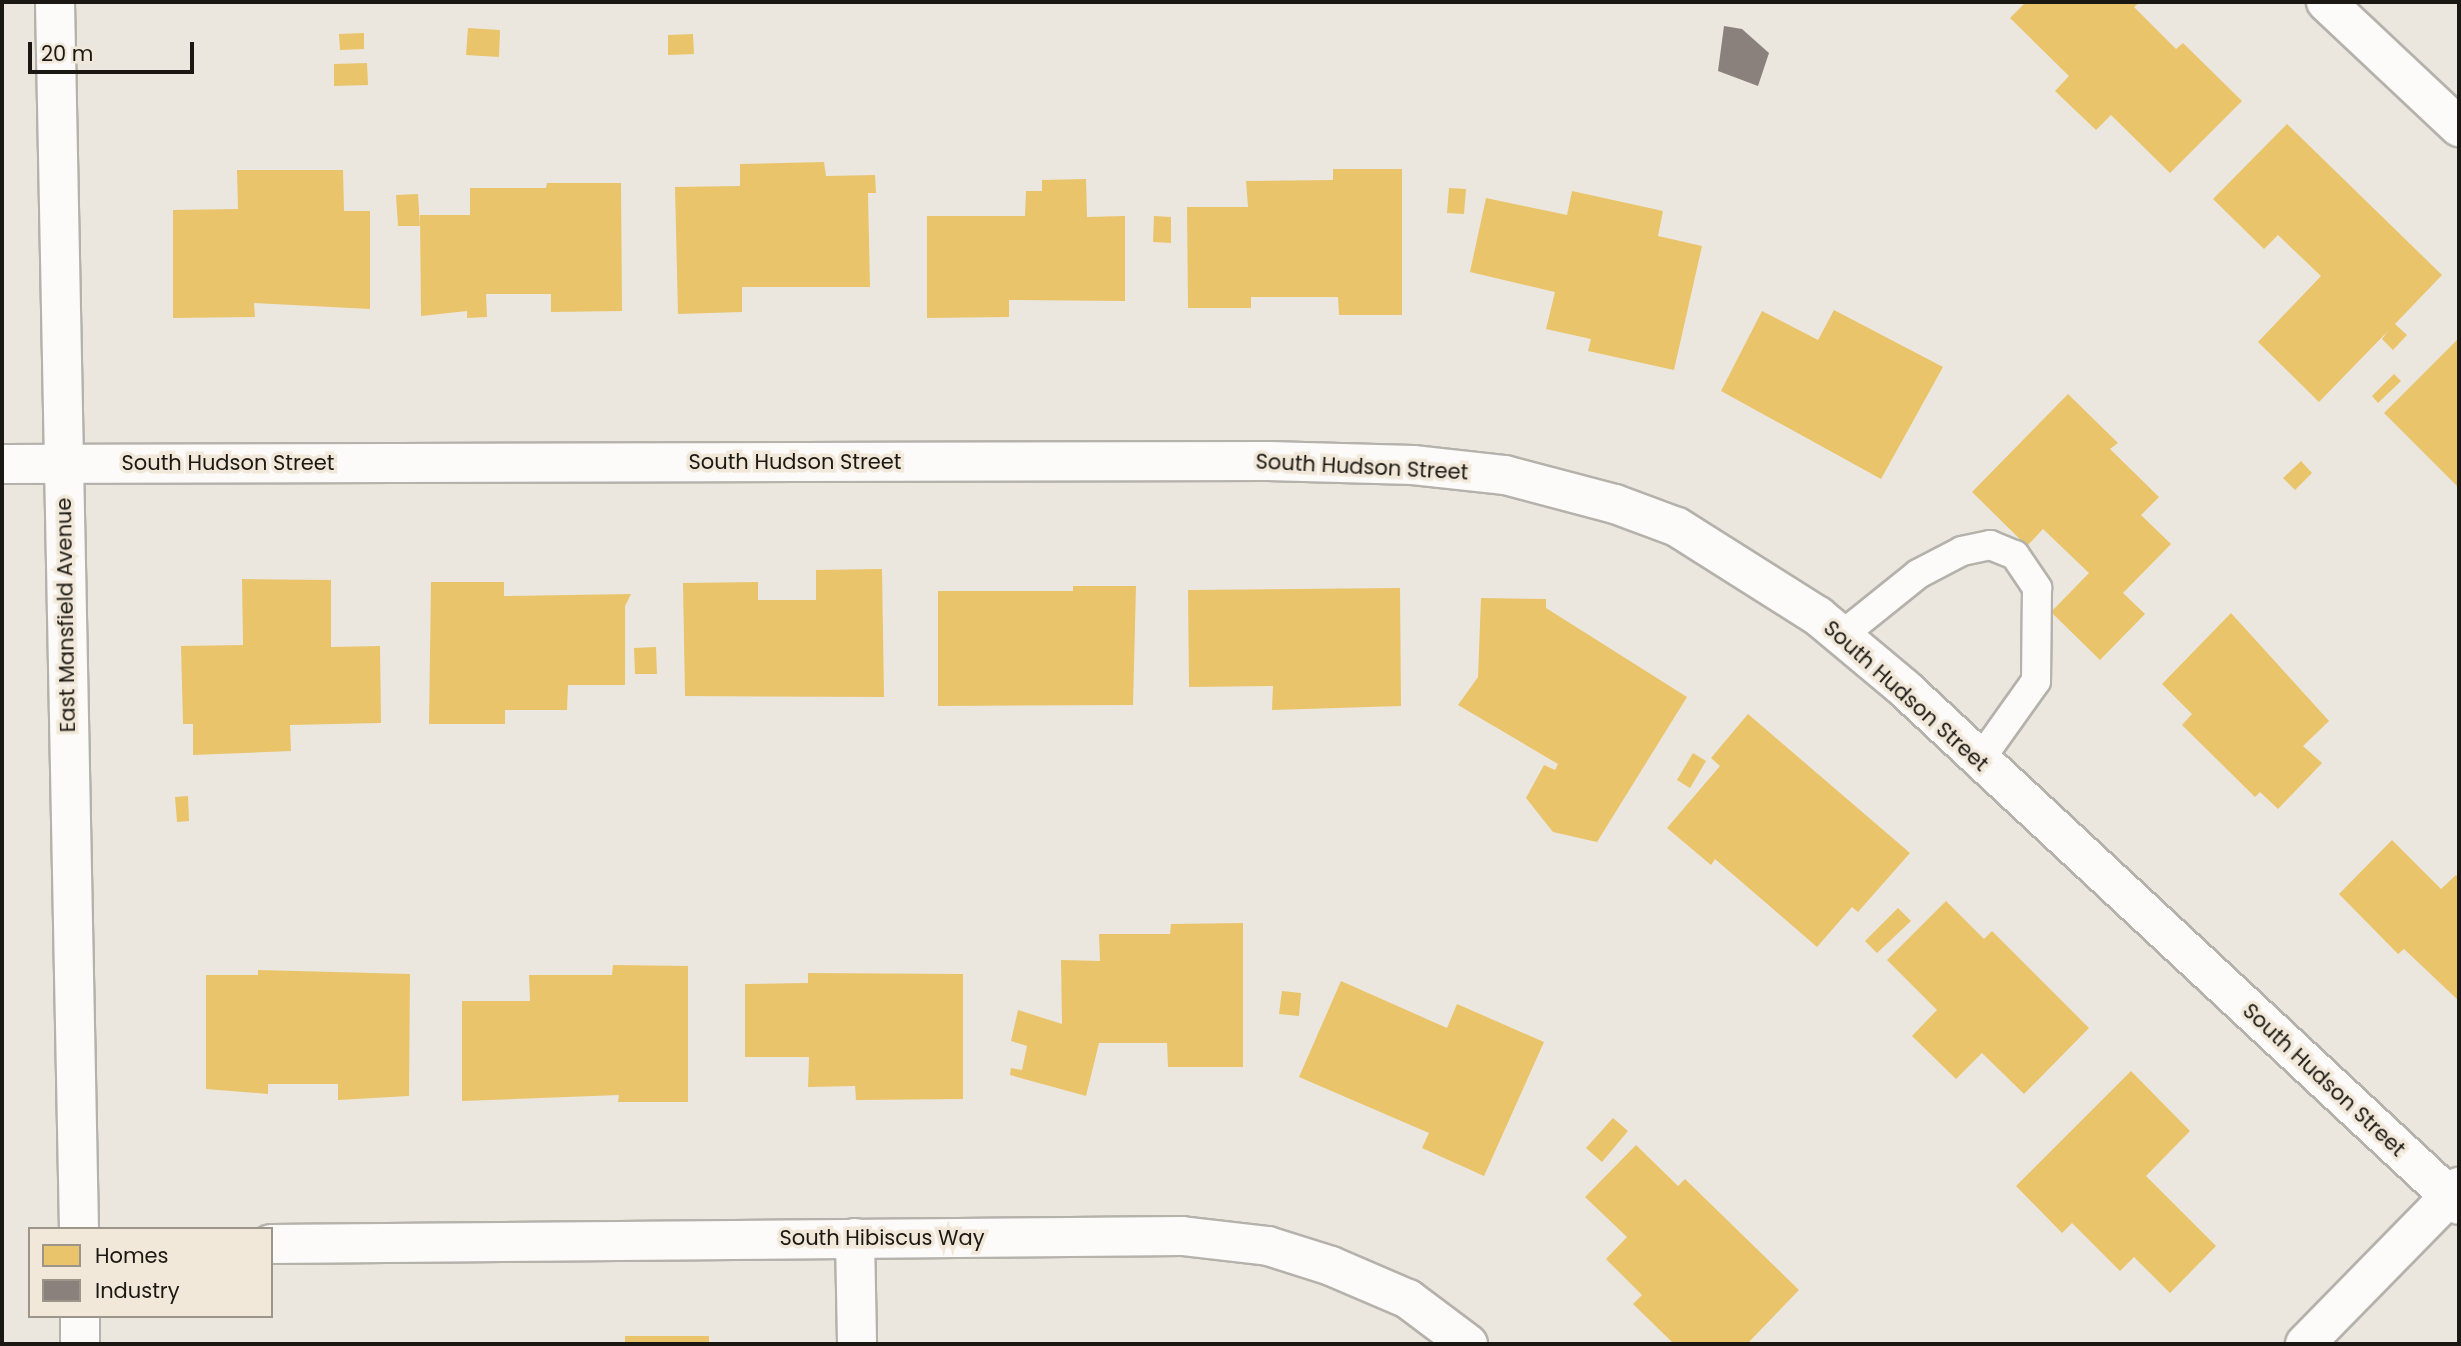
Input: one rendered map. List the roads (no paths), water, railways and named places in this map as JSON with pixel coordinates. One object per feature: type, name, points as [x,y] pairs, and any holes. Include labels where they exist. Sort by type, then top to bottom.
[{"type":"street","name":"East Mansfield Avenue","points":[[55,2],[79,1227]]},
{"type":"street","points":[[2326,2],[2459,127]]},
{"type":"street","name":"South Hudson Street","points":[[2,464],[1413,465],[1505,475],[1676,527],[1841,636],[2456,1196]]},
{"type":"street","points":[[2305,1344],[2456,1196]]},
{"type":"street","name":"South Hibiscus Way","points":[[273,1244],[1182,1236],[1268,1246],[1408,1299],[1468,1344]]},
{"type":"street","points":[[855,1238],[857,1344]]},
{"type":"street","points":[[80,1318],[80,1344]]},
{"type":"lane","points":[[1841,636],[1917,574],[1962,551],[1990,545],[2015,555],[2036,588],[2036,681],[1979,761]]}]
